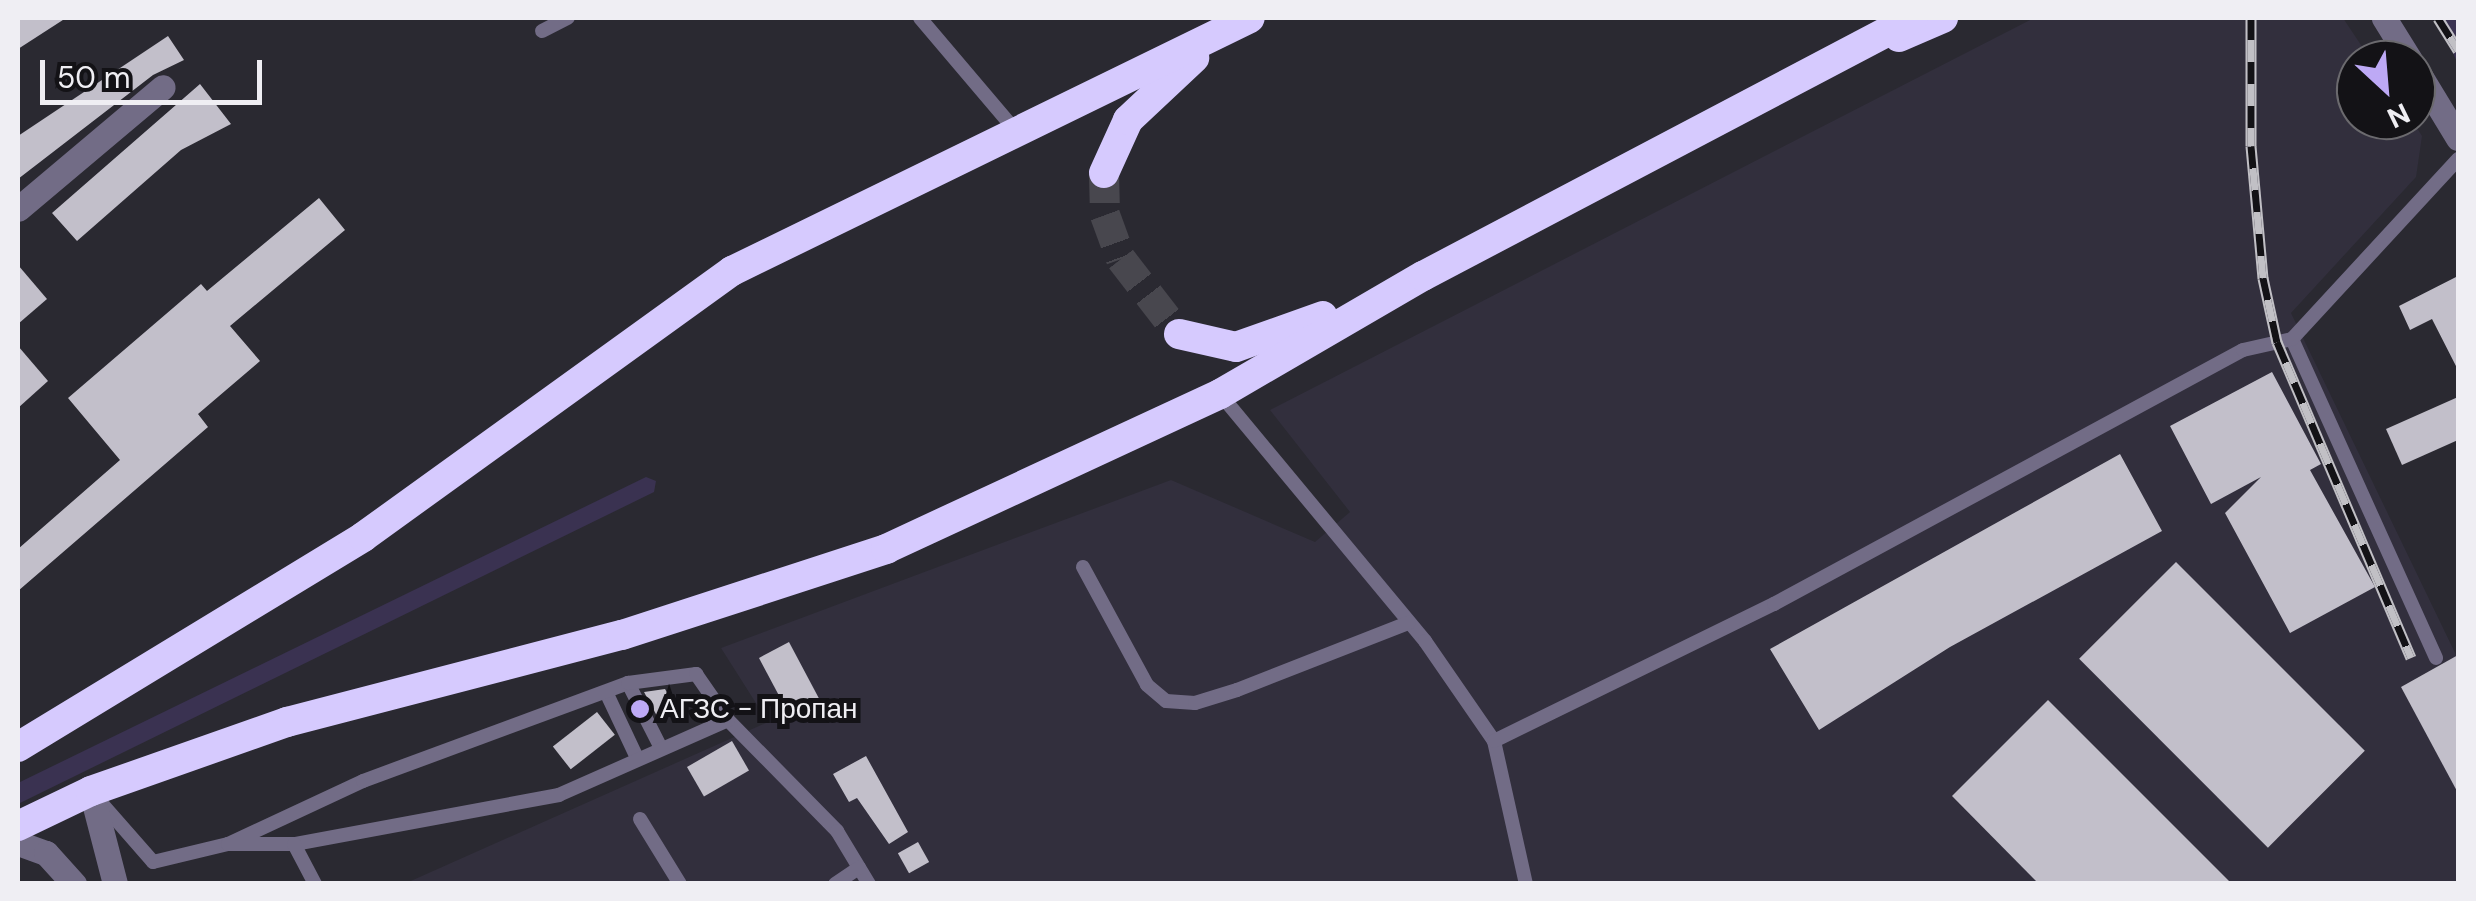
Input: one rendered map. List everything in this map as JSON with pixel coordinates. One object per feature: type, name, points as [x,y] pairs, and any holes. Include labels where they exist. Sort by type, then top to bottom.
[{"type":"highway","points":[[18,826],[91,791],[287,722],[772,591],[902,542],[1220,394],[1423,276],[1804,79],[1913,18]]},
{"type":"highway","points":[[1804,79],[1943,18]]},
{"type":"highway","points":[[18,747],[59,727],[363,537],[732,271],[1014,129],[1248,19]]},
{"type":"highway","points":[[1104,172],[1112,145],[1145,100],[1248,19]]},
{"type":"highway","points":[[1179,334],[1221,347],[1253,343],[1423,276]]},
{"type":"street","points":[[2384,18],[2398,40]]},
{"type":"street","points":[[18,208],[164,87]]},
{"type":"street","points":[[2436,102],[2458,138]]},
{"type":"street","points":[[91,791],[115,884]]},
{"type":"street","points":[[18,844],[46,854],[74,884]]},
{"type":"lane","points":[[542,31],[568,18]]},
{"type":"lane","points":[[920,18],[1014,129]]},
{"type":"lane","points":[[1494,741],[1774,604],[2243,350],[2292,339],[2458,159]]},
{"type":"lane","points":[[2292,339],[2436,658]]},
{"type":"lane","points":[[1220,394],[1408,624],[1494,741],[1526,884]]},
{"type":"lane","points":[[1083,567],[1147,685],[1166,701],[1194,702],[1237,690],[1408,624]]},
{"type":"lane","points":[[91,791],[154,862],[228,844],[363,781],[628,683],[696,674],[728,720],[837,832],[869,884]]},
{"type":"lane","points":[[628,683],[660,748]]},
{"type":"lane","points":[[606,692],[637,758]]},
{"type":"lane","points":[[228,844],[294,844],[558,796],[728,720]]},
{"type":"lane","points":[[640,820],[680,884]]},
{"type":"lane","points":[[294,844],[315,884]]},
{"type":"lane","points":[[835,884],[860,868]]},
{"type":"shaded area","points":[[2034,18],[2343,18],[2358,40],[2336,40],[2336,140],[2421,140],[2416,177],[2291,313],[2458,659],[2458,883],[404,884],[768,722],[721,648],[1171,480],[1315,542],[1350,512],[1270,410]]},
{"type":"shaded area","points":[[2437,18],[2458,18],[2458,64]]},
{"type":"shaded area","points":[[646,477],[656,481],[654,492],[18,804],[18,783]]},
{"type":"building","points":[[18,18],[66,18],[18,49]]},
{"type":"building","points":[[168,36],[184,60],[153,75],[18,179],[18,136]]},
{"type":"building","points":[[200,84],[231,124],[181,150],[77,241],[52,213]]},
{"type":"building","points":[[319,198],[345,230],[230,326],[260,361],[198,414],[208,427],[18,591],[18,549],[120,460],[68,398],[201,284],[207,291]]},
{"type":"building","points":[[18,265],[47,299],[18,324]]},
{"type":"building","points":[[2458,276],[2458,370],[2432,319],[2410,330],[2399,306]]},
{"type":"building","points":[[18,346],[48,381],[18,408]]},
{"type":"building","points":[[2272,372],[2321,464],[2310,470],[2375,587],[2290,633],[2225,513],[2261,477],[2211,504],[2170,426]]},
{"type":"building","points":[[2458,397],[2458,440],[2402,465],[2386,429]]},
{"type":"building","points":[[2120,454],[2162,531],[1950,647],[1819,730],[1770,649]]},
{"type":"building","points":[[2176,562],[2365,751],[2268,848],[2079,659]]},
{"type":"building","points":[[789,642],[820,701],[790,717],[759,658]]},
{"type":"building","points":[[2458,655],[2458,793],[2401,687]]},
{"type":"building","points":[[665,689],[675,707],[657,716],[644,692]]},
{"type":"building","points":[[2048,700],[2232,884],[2039,884],[1952,796]]},
{"type":"building","points":[[597,712],[615,735],[571,769],[553,746]]},
{"type":"building","points":[[732,741],[749,770],[704,796],[687,767]]},
{"type":"building","points":[[866,756],[908,832],[889,844],[857,798],[849,802],[833,774]]},
{"type":"building","points":[[918,842],[929,862],[909,873],[898,853]]},
{"type":"tunnel","points":[[1104,173],[1105,215],[1121,259],[1179,334]]},
{"type":"railway","points":[[2251,18],[2251,146],[2263,278],[2277,342],[2411,658]]},
{"type":"railway","points":[[2438,18],[2458,50]]},
{"type":"place","name":"АГЗС - Пропан","points":[[640,709]]}]
